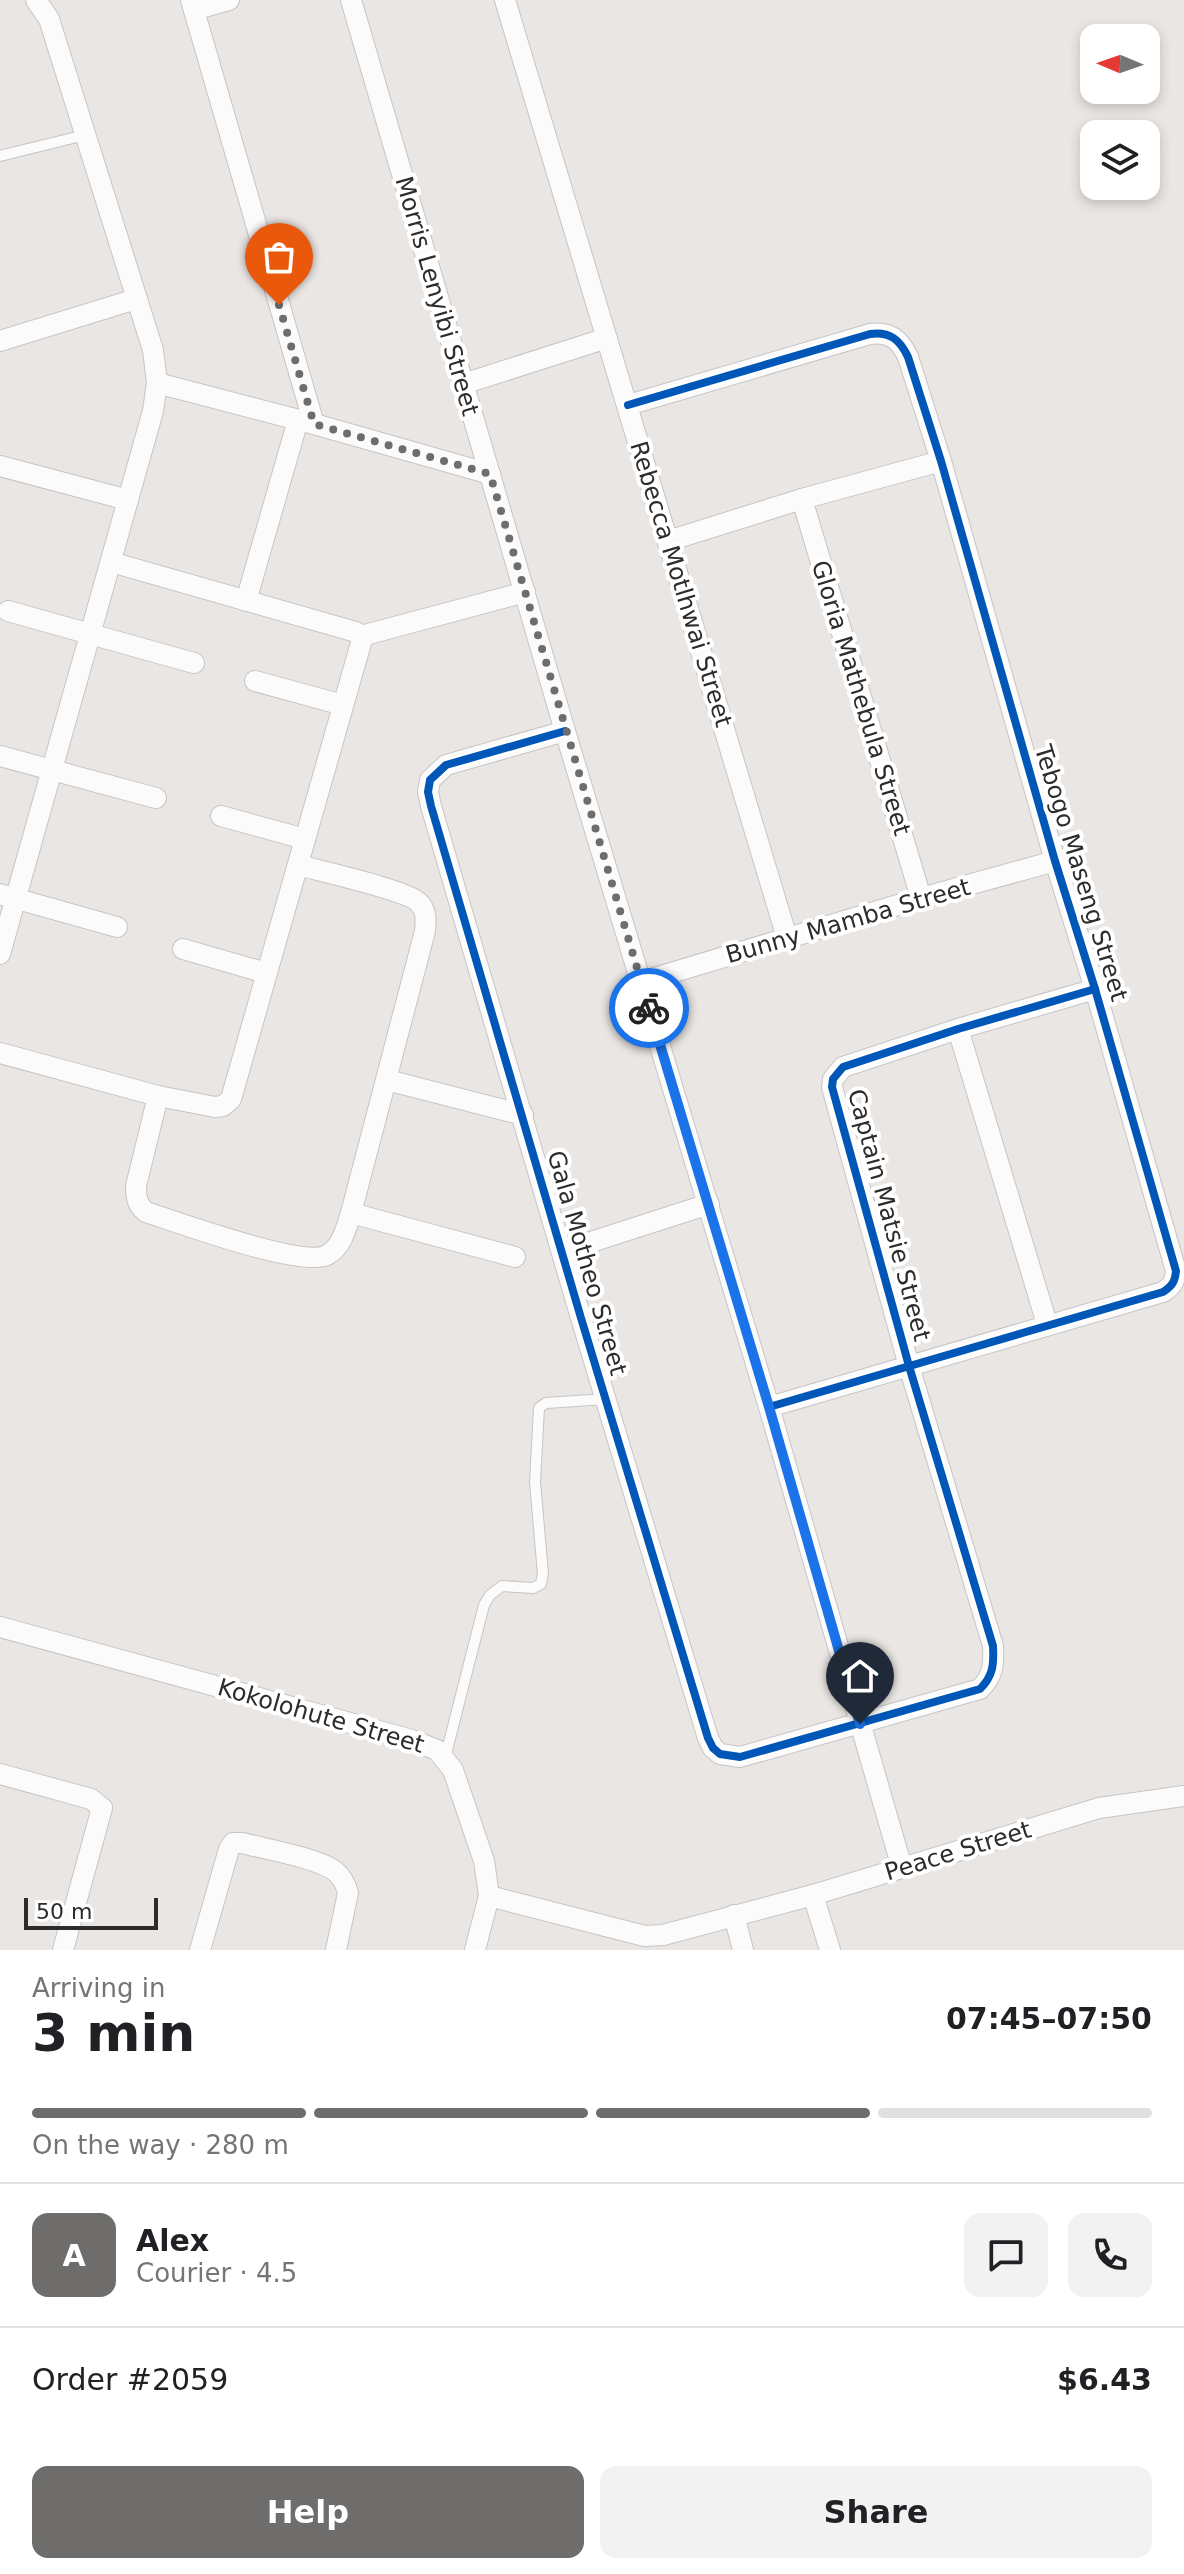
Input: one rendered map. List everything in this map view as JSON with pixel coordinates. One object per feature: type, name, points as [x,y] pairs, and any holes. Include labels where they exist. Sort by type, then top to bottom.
[{"type":"street","points":[[0,954],[8,896],[52,770],[153,411],[157,383],[153,350],[49,19],[36,0]]},
{"type":"street","points":[[229,0],[192,5],[306,422],[246,601]]},
{"type":"street","name":"Morris Lenyibi Street","points":[[351,0],[565,731],[769,1407],[902,1868]]},
{"type":"street","name":"Rebecca Motlhwai Street","points":[[505,0],[787,938]]},
{"type":"street","points":[[0,341],[136,299]]},
{"type":"street","name":"Tebogo Maseng Street","points":[[628,405],[870,334],[886,334],[901,342],[941,461],[1055,861],[1174,1260],[1176,1280],[1163,1292],[769,1407]]},
{"type":"street","points":[[463,384],[607,338]]},
{"type":"street","points":[[157,383],[490,474]]},
{"type":"street","points":[[668,541],[802,499],[941,461]]},
{"type":"street","points":[[4,467],[128,500]]},
{"type":"street","name":"Gloria Mathebula Street","points":[[802,499],[921,898]]},
{"type":"street","points":[[111,562],[356,632],[361,636]]},
{"type":"street","points":[[361,636],[525,592]]},
{"type":"street","points":[[8,611],[194,663]]},
{"type":"street","points":[[0,1053],[158,1096],[215,1107],[223,1106],[231,1099],[361,636]]},
{"type":"street","points":[[255,681],[343,705]]},
{"type":"street","name":"Gala Motheo Street","points":[[565,731],[446,765],[430,780],[428,792],[606,1399],[713,1748],[720,1754],[740,1757],[860,1724]]},
{"type":"street","points":[[0,756],[156,798]]},
{"type":"street","points":[[221,816],[305,839]]},
{"type":"street","name":"Bunny Mamba Street","points":[[641,982],[1055,861]]},
{"type":"street","points":[[158,1096],[136,1186],[137,1201],[146,1212],[244,1243],[313,1259],[334,1250],[345,1233],[387,1080],[425,931],[424,909],[410,895],[298,865]]},
{"type":"street","points":[[8,896],[117,927]]},
{"type":"street","points":[[183,949],[266,973]]},
{"type":"street","name":"Captain Matsie Street","points":[[860,1724],[980,1689],[991,1678],[994,1663],[993,1646],[909,1366],[832,1087],[833,1079],[843,1067],[1095,989]]},
{"type":"street","points":[[958,1029],[1047,1324]]},
{"type":"street","points":[[387,1080],[523,1115]]},
{"type":"street","points":[[563,1251],[709,1204]]},
{"type":"street","points":[[351,1213],[515,1257]]},
{"type":"street","name":"Kokolohute Street","points":[[0,1627],[412,1740],[437,1750],[453,1770],[484,1861],[489,1896],[475,1950]]},
{"type":"street","points":[[0,1774],[91,1799],[102,1808],[63,1950]]},
{"type":"street","name":"Peace Street","points":[[489,1896],[622,1941],[663,1935],[813,1895],[1099,1808],[1184,1796]]},
{"type":"street","points":[[200,1950],[229,1849],[233,1843],[242,1843],[323,1865],[337,1872],[346,1884],[348,1893],[336,1950]]},
{"type":"street","points":[[813,1895],[830,1950]]},
{"type":"street","points":[[734,1915],[743,1950]]},
{"type":"lane","points":[[0,156],[85,135]]},
{"type":"lane","points":[[445,1758],[484,1605],[490,1595],[502,1586],[533,1588],[541,1584],[543,1574],[535,1482],[539,1408],[546,1403],[606,1399]]},
{"type":"cycle path","points":[[628,405],[870,334],[889,335],[905,351],[941,461],[1176,1271],[1169,1288],[1163,1292],[769,1407]]},
{"type":"cycle path","points":[[565,731],[446,765],[430,780],[428,792],[581,1318],[708,1738],[720,1754],[740,1757],[980,1689],[990,1675],[993,1646],[909,1366],[832,1087],[833,1079],[843,1067],[1095,989]]},
{"type":"way so far","points":[[279,305],[314,424],[490,474],[649,1008]]},
{"type":"route","points":[[649,1008],[860,1724]]}]
